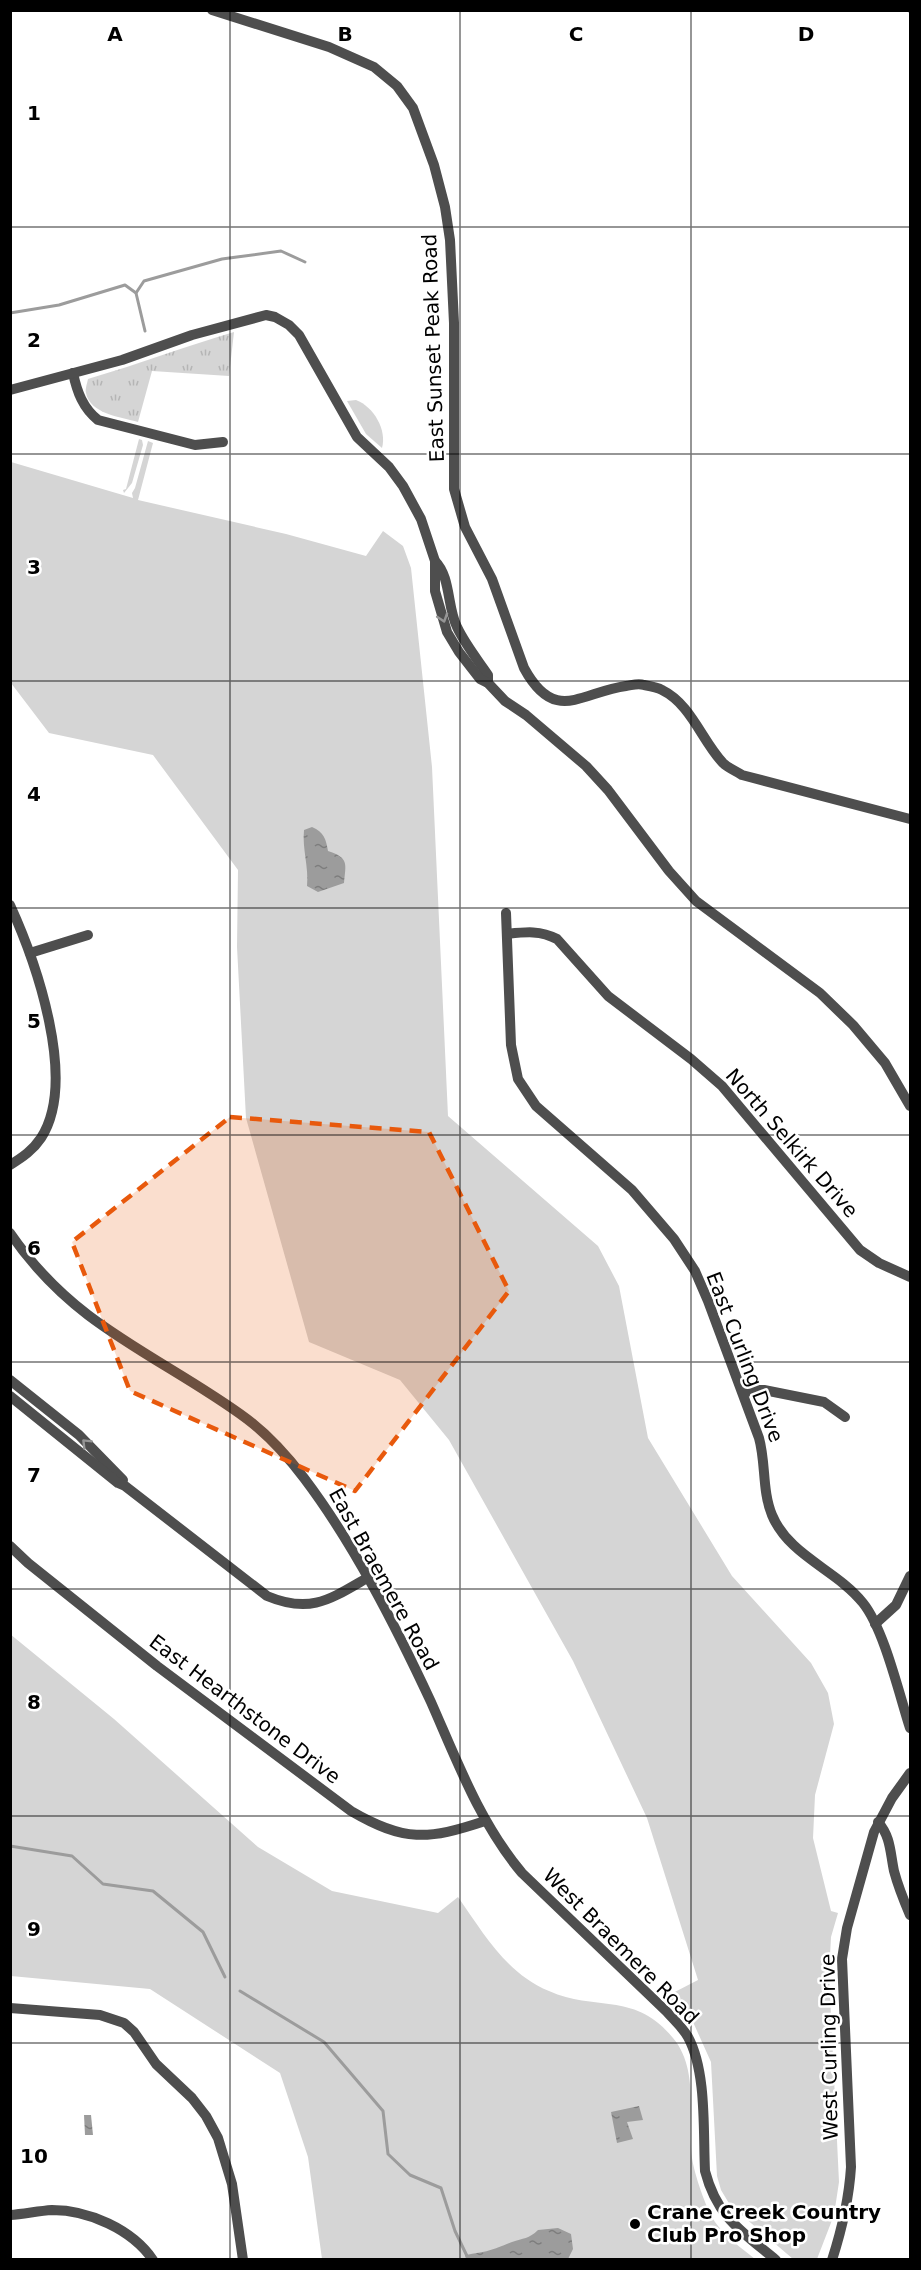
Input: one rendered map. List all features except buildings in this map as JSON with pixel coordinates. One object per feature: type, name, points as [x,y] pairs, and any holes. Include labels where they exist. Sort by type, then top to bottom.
[{"type":"street","name":"East Sunset Peak Road","points":[[212,10],[329,47],[374,67],[397,86],[413,108],[434,165],[445,207],[450,240],[454,323],[454,489],[465,527],[492,579],[524,668],[532,682],[543,693],[565,702],[581,700],[617,687],[640,684],[662,689],[678,701],[724,764],[742,775],[910,819]]},
{"type":"street","points":[[10,390],[122,360],[192,335],[266,315],[283,321],[299,335],[357,437],[388,467],[414,503],[435,561],[435,591],[447,632],[480,679],[488,683],[505,701],[526,715],[586,766],[608,790],[669,871],[696,901],[820,993],[854,1025],[885,1063],[910,1106]]},
{"type":"street","points":[[73,373],[81,400],[90,414],[98,420],[195,445],[223,442]]},
{"type":"street","points":[[10,905],[30,953],[55,1053],[56,1101],[41,1138],[29,1154],[10,1165]]},
{"type":"street","name":"East Curling Drive","points":[[506,913],[512,1045],[518,1079],[536,1106],[632,1190],[675,1239],[708,1301],[743,1393],[764,1455],[768,1502],[772,1515],[798,1550],[844,1584],[864,1604],[875,1624],[910,1728]]},
{"type":"street","name":"North Selkirk Drive","points":[[507,934],[536,932],[557,939],[608,996],[691,1059],[722,1086],[860,1250],[879,1263],[910,1276]]},
{"type":"street","points":[[30,953],[88,935]]},
{"type":"street","name":"East Braemere Road","points":[[10,1233],[39,1271],[62,1294],[89,1316],[249,1420],[303,1477],[331,1516],[406,1648],[485,1821]]},
{"type":"street","points":[[10,1380],[79,1435],[122,1479],[125,1486]]},
{"type":"street","points":[[743,1393],[764,1390],[824,1401],[845,1417]]},
{"type":"street","points":[[10,1396],[118,1483],[125,1486],[267,1596],[286,1604],[313,1604],[333,1598],[367,1578]]},
{"type":"street","name":"East Hearthstone Drive","points":[[10,1546],[157,1666],[351,1811],[378,1826],[409,1834],[432,1835],[485,1821]]},
{"type":"street","points":[[875,1624],[896,1605],[910,1576]]},
{"type":"street","name":"West Curling Drive","points":[[832,2259],[841,2234],[849,2195],[851,2167],[842,1959],[851,1913],[878,1822],[910,1773]]},
{"type":"street","name":"West Braemere Road","points":[[485,1821],[503,1851],[522,1873],[687,2034],[694,2048],[699,2072],[705,2171],[709,2185],[724,2216],[776,2259]]},
{"type":"street","points":[[878,1822],[886,1832],[894,1872],[910,1916]]},
{"type":"street","points":[[10,2008],[111,2018],[124,2023],[134,2032],[156,2064],[206,2116],[218,2138],[232,2184],[243,2259]]},
{"type":"street","points":[[10,2215],[52,2210],[96,2218],[138,2243],[153,2259]]},
{"type":"highlighted area","points":[[230,1117],[429,1132],[509,1291],[355,1491],[130,1391],[72,1242]]},
{"type":"green space","points":[[234,332],[229,376],[152,371],[138,422],[100,410],[89,400],[86,391],[88,379]]},
{"type":"green space","points":[[356,400],[368,408],[378,420],[383,434],[382,448],[366,434],[347,401]]},
{"type":"green space","points":[[139,439],[142,440],[143,445],[132,483],[124,493],[123,490],[126,489]]},
{"type":"green space","points":[[148,441],[153,443],[138,500],[286,534],[366,556],[383,531],[403,546],[411,568],[432,767],[448,1116],[598,1246],[619,1286],[648,1438],[732,1576],[811,1663],[828,1693],[834,1724],[815,1795],[813,1838],[831,1911],[838,1913],[831,1937],[829,1974],[839,2182],[834,2215],[817,2259],[793,2259],[730,2205],[721,2190],[717,2176],[711,2062],[693,2022],[667,1996],[698,1980],[647,1818],[573,1661],[449,1440],[400,1380],[309,1342],[246,1118],[237,947],[238,870],[153,755],[49,733],[11,683],[11,462],[133,498],[132,493]]},
{"type":"green space","points":[[10,1634],[114,1719],[258,1847],[332,1891],[438,1913],[458,1897],[497,1951],[520,1974],[534,1983],[566,1997],[629,2008],[659,2023],[673,2038],[687,2065],[691,2095],[692,2158],[704,2200],[719,2227],[755,2259],[322,2259],[308,2157],[280,2073],[150,1989],[11,1976]]},
{"type":"water","points":[[312,827],[324,836],[328,851],[340,856],[345,862],[344,883],[318,892],[307,886],[304,830]]},
{"type":"water","points":[[639,2106],[643,2120],[627,2122],[633,2139],[617,2143],[611,2112]]},
{"type":"water","points":[[84,2115],[91,2115],[93,2135],[85,2135]]},
{"type":"water","points":[[558,2228],[571,2234],[573,2249],[568,2259],[466,2259],[465,2255],[495,2249],[529,2237],[538,2230]]},
{"type":"waterway","points":[[136,293],[144,281],[222,259],[281,251],[305,262]]},
{"type":"waterway","points":[[10,313],[59,305],[125,285],[136,293],[145,331]]},
{"type":"waterway","points":[[10,1846],[72,1856],[103,1884],[153,1891],[203,1932],[225,1977]]},
{"type":"waterway","points":[[240,1991],[324,2042],[383,2111],[388,2154],[410,2175],[441,2188],[455,2231],[467,2256]]},
{"type":"place","name":"Crane Creek Country Club Pro Shop","points":[[635,2224]]}]
